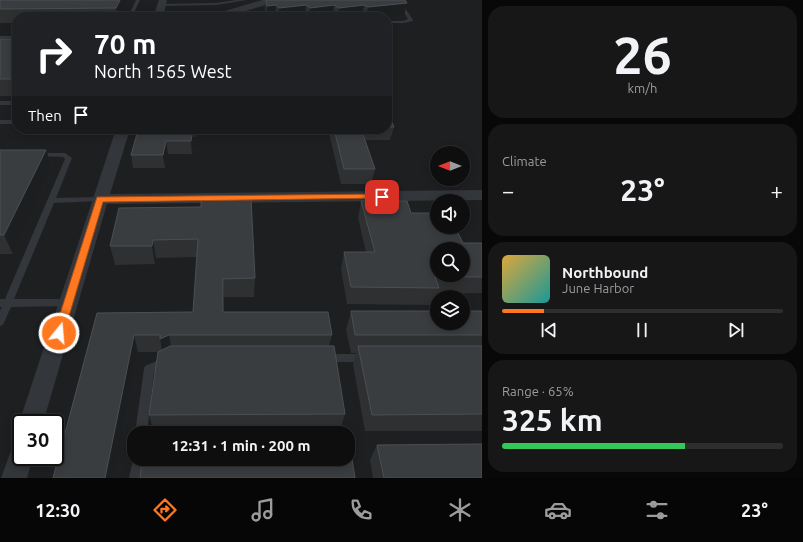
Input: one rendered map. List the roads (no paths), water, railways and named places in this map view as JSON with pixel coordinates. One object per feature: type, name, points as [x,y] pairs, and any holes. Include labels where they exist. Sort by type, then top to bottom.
[{"type":"street","points":[[235,12],[258,1],[273,0]]},
{"type":"street","points":[[159,12],[162,2]]},
{"type":"street","points":[[34,414],[121,134]]},
{"type":"street","points":[[100,199],[482,195]]},
{"type":"street","points":[[14,478],[18,466]]},
{"type":"lane","points":[[132,12],[138,0]]},
{"type":"lane","points":[[162,2],[216,4],[245,0]]},
{"type":"lane","points":[[391,1],[398,1],[411,20],[392,22]]},
{"type":"lane","points":[[0,37],[12,37]]},
{"type":"lane","points":[[0,104],[12,103]]},
{"type":"lane","points":[[0,122],[12,122]]},
{"type":"lane","points":[[0,322],[4,303],[69,158],[65,155],[29,155]]},
{"type":"lane","points":[[50,202],[100,199]]},
{"type":"lane","points":[[4,303],[68,303]]},
{"type":"lane","points":[[142,426],[149,369],[172,358],[180,358]]},
{"type":"lane","points":[[315,358],[379,358]]},
{"type":"lane","points":[[135,478],[137,466]]}]
